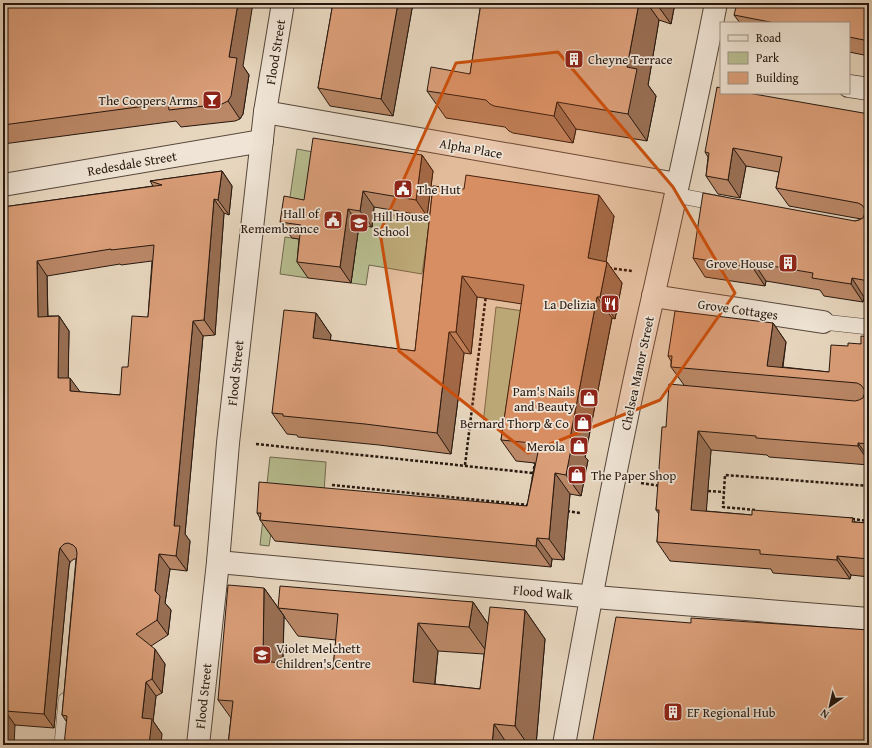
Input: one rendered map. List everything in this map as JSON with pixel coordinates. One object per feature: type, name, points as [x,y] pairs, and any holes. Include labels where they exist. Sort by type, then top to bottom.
[{"type":"street","name":"Flood Street","points":[[198,745],[218,562],[228,443],[265,112],[282,3]]},
{"type":"street","name":"Chelsea Manor Street","points":[[564,745],[606,516],[676,189],[713,63],[716,3]]},
{"type":"street","points":[[850,86],[869,89]]},
{"type":"street","name":"Alpha Place","points":[[265,112],[676,189]]},
{"type":"street","name":"Redesdale Street","points":[[3,185],[262,141]]},
{"type":"street","name":"Grove Cottages","points":[[653,296],[823,322]]},
{"type":"street","name":"Flood Walk","points":[[218,562],[591,596],[869,619]]},
{"type":"lane","points":[[676,189],[739,207]]},
{"type":"lane","points":[[823,322],[869,327]]},
{"type":"lane","points":[[62,745],[68,683]]},
{"type":"path","points":[[603,267],[658,275]]},
{"type":"path","points":[[465,465],[487,289]]},
{"type":"path","points":[[228,443],[271,445],[533,473]]},
{"type":"path","points":[[532,486],[536,457]]},
{"type":"path","points":[[761,511],[723,507],[725,475],[869,486]]},
{"type":"path","points":[[615,478],[665,487]]},
{"type":"path","points":[[332,485],[529,505],[530,498]]},
{"type":"path","points":[[708,491],[724,492]]},
{"type":"path","points":[[566,511],[606,516]]},
{"type":"path","points":[[846,519],[869,521]]},
{"type":"highlighted area","points":[[558,52],[673,187],[735,293],[660,400],[528,453],[399,351],[380,232],[456,63]]},
{"type":"green space","points":[[297,149],[313,152],[315,216],[288,211]]},
{"type":"green space","points":[[374,212],[430,220],[422,274],[369,265],[366,285],[351,283],[359,225],[372,227]]},
{"type":"green space","points":[[285,237],[312,241],[308,278],[280,274]]},
{"type":"green space","points":[[496,307],[530,312],[513,429],[483,424]]},
{"type":"green space","points":[[270,457],[326,462],[323,507],[271,534],[269,546],[260,545]]},
{"type":"building","points":[[3,3],[238,3],[229,57],[237,58],[231,96],[228,101],[222,104],[169,110],[168,103],[3,125]]},
{"type":"building","points":[[333,3],[398,3],[381,99],[318,88]]},
{"type":"building","name":"Cheyne Terrace","points":[[481,3],[639,3],[627,67],[637,69],[628,114],[557,102],[554,116],[494,106],[486,100],[427,91],[431,67],[470,74]]},
{"type":"building","points":[[737,3],[869,3],[869,41],[850,37],[850,22],[770,22],[734,15]]},
{"type":"building","points":[[717,87],[720,88],[720,94],[754,94],[869,114],[869,281],[852,278],[851,284],[812,278],[813,273],[754,263],[753,268],[693,258],[703,193],[855,221],[863,218],[865,213],[865,209],[858,203],[776,188],[782,157],[733,148],[728,180],[706,176],[709,153],[705,152]]},
{"type":"building","points":[[313,138],[422,155],[416,200],[363,191],[360,211],[348,209],[340,267],[297,262],[301,225],[280,222],[284,196],[304,200]]},
{"type":"building","points":[[222,171],[218,200],[214,199],[204,320],[193,321],[174,526],[180,526],[176,556],[159,554],[155,591],[160,596],[157,620],[136,634],[155,649],[152,679],[146,682],[142,718],[152,719],[149,745],[64,745],[67,716],[62,715],[77,553],[76,548],[68,543],[64,544],[60,548],[59,552],[44,714],[5,711],[3,738],[3,207],[162,185],[150,181]],"holes":[[[154,245],[148,317],[132,316],[128,367],[122,367],[120,395],[70,391],[70,378],[58,378],[59,316],[38,317],[37,261],[111,249]]]},
{"type":"building","points":[[466,175],[599,195],[588,258],[607,262],[600,297],[597,297],[570,438],[573,439],[566,475],[555,473],[549,539],[537,538],[536,546],[260,520],[261,513],[257,513],[259,482],[527,506],[538,452],[530,451],[532,443],[501,440],[524,285],[462,276],[456,332],[449,332],[437,433],[283,416],[283,414],[272,413],[284,310],[316,313],[313,338],[415,351],[433,186],[464,189]]},
{"type":"building","points":[[675,311],[773,323],[767,366],[829,372],[831,345],[848,346],[848,343],[861,344],[861,336],[869,337],[869,444],[858,443],[858,446],[756,438],[756,436],[698,431],[691,510],[752,515],[752,510],[853,518],[852,522],[869,523],[869,559],[837,556],[837,560],[760,554],[760,550],[657,542],[659,510],[656,510],[662,427],[666,427],[669,384],[855,401],[863,398],[865,392],[861,385],[857,383],[671,367],[672,356],[668,356]]},
{"type":"building","points":[[228,585],[264,588],[263,661],[333,669],[338,614],[278,608],[280,586],[473,602],[469,627],[418,623],[413,682],[480,689],[490,607],[525,610],[515,726],[494,724],[492,745],[228,745],[233,701],[218,700]]},
{"type":"building","points":[[616,617],[691,623],[691,618],[869,630],[869,745],[592,745]]},
{"type":"place","name":"Cheyne Terrace","points":[[574,59]]},
{"type":"place","name":"The Coopers Arms","points":[[212,100]]},
{"type":"place","name":"The Hut","points":[[403,189]]},
{"type":"place","name":"Hall of Remembrance","points":[[333,220]]},
{"type":"place","name":"Hill House School","points":[[359,223]]},
{"type":"place","name":"Grove House","points":[[788,263]]},
{"type":"place","name":"La Delizia","points":[[610,304]]},
{"type":"place","name":"Pam's Nails and Beauty","points":[[589,398]]},
{"type":"place","name":"Bernard Thorp & Co","points":[[583,423]]},
{"type":"place","name":"Merola","points":[[579,446]]},
{"type":"place","name":"The Paper Shop","points":[[577,475]]},
{"type":"place","name":"Violet Melchett Children's Centre","points":[[262,655]]},
{"type":"place","name":"EF Regional Hub","points":[[673,712]]}]
